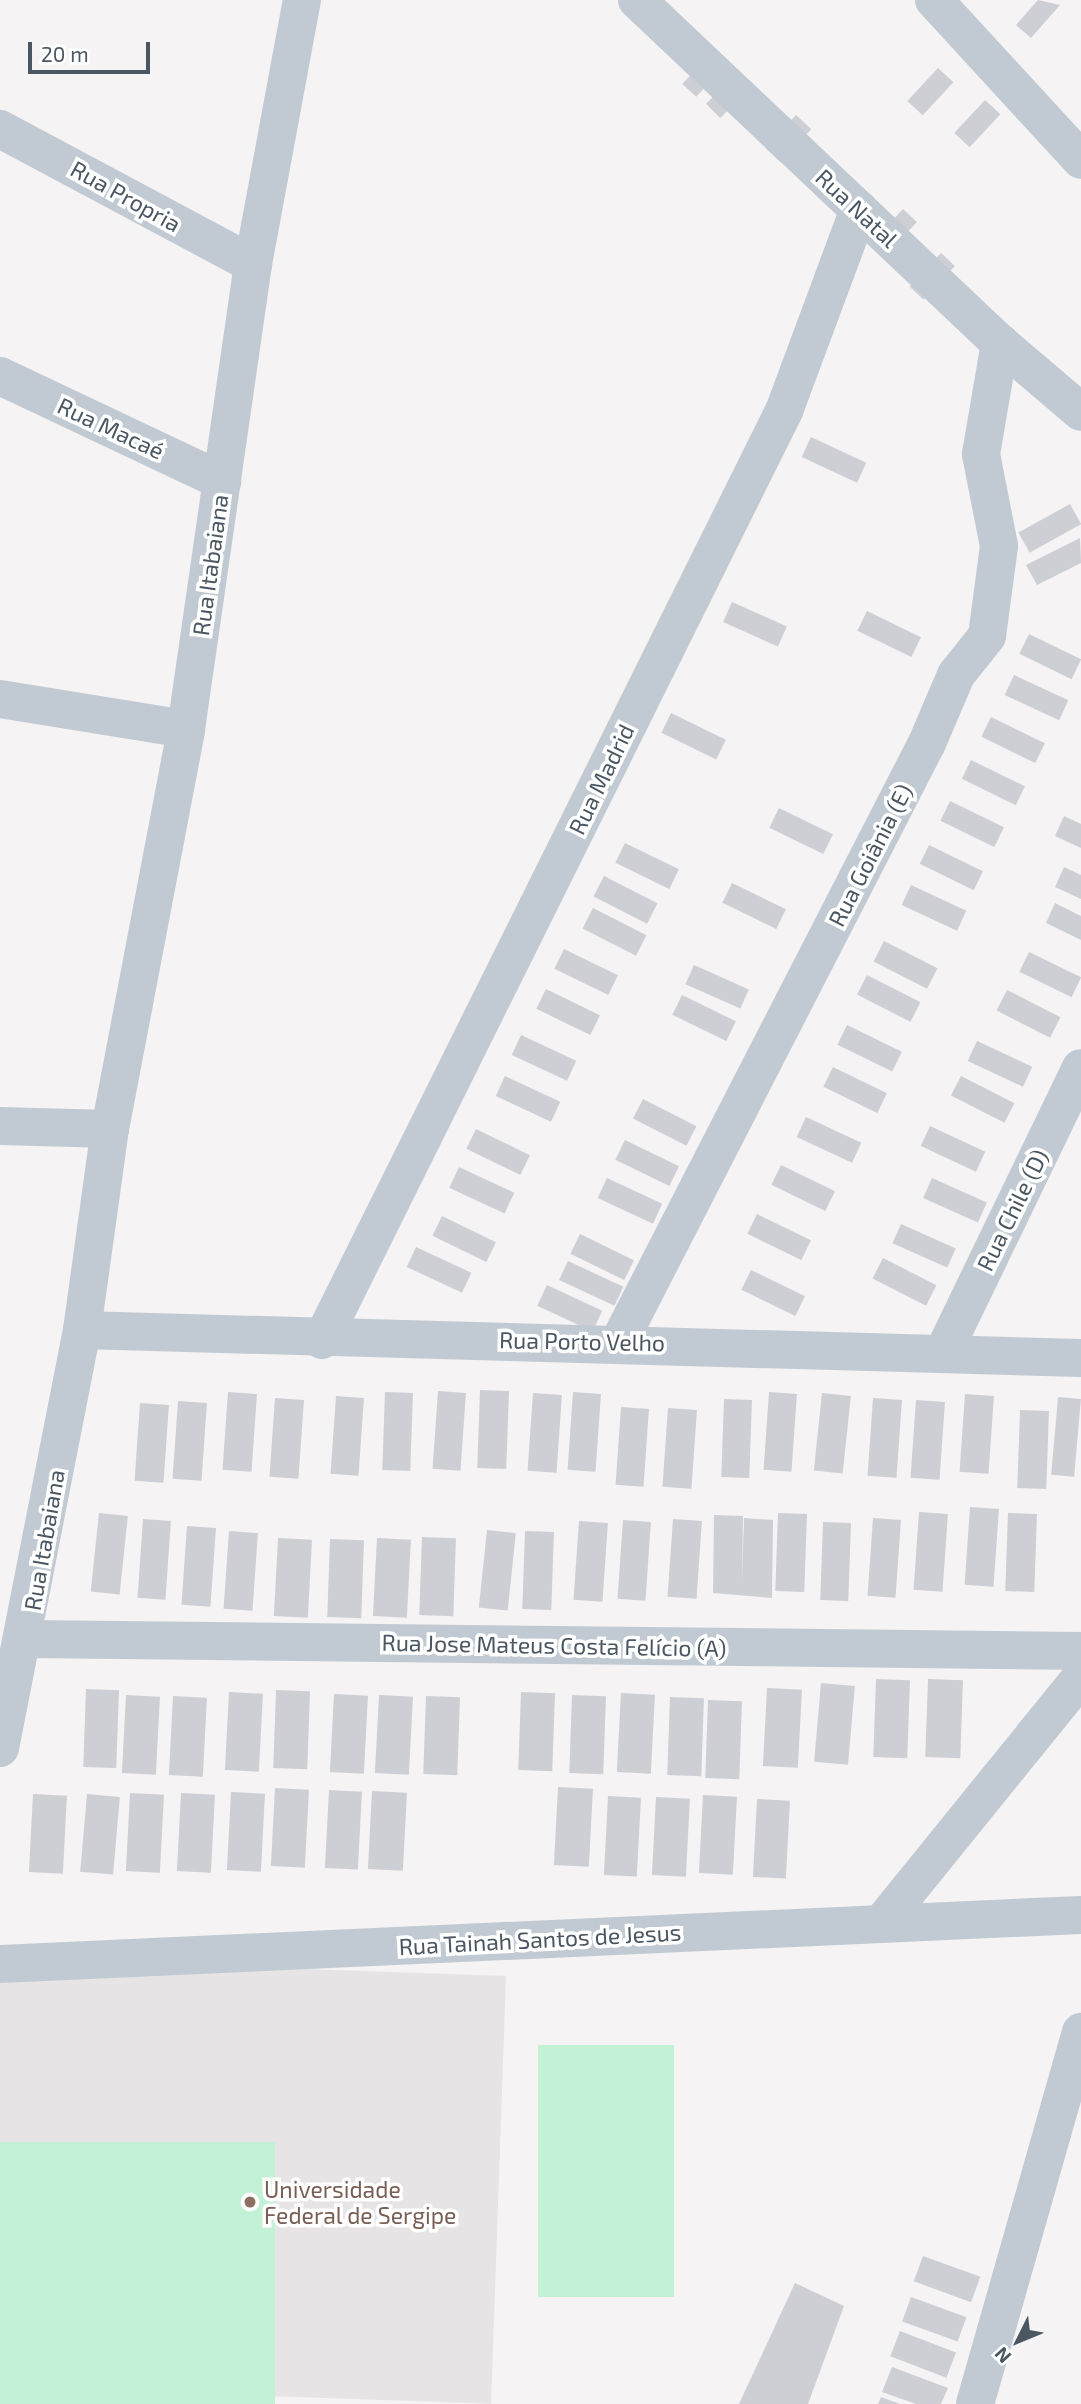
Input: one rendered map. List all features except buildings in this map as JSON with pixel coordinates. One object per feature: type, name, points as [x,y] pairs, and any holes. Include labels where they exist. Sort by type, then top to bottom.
[{"type":"street","name":"Rua Itabaiana","points":[[0,1748],[26,1639],[82,1330],[110,1129],[186,729],[253,264],[302,0]]},
{"type":"street","name":"Rua Natal","points":[[637,0],[1000,344],[1081,411]]},
{"type":"street","points":[[934,0],[1081,160]]},
{"type":"street","name":"Rua Propria","points":[[0,129],[253,264]]},
{"type":"street","name":"Rua Madrid","points":[[322,1340],[784,411],[859,209]]},
{"type":"street","name":"Rua Goiânia (E)","points":[[620,1340],[956,675],[987,636],[999,546],[981,454],[1000,344]]},
{"type":"street","name":"Rua Macaé","points":[[0,376],[222,481]]},
{"type":"street","points":[[0,699],[186,729]]},
{"type":"street","name":"Rua Chile (D)","points":[[944,1351],[1081,1068]]},
{"type":"street","points":[[0,1126],[110,1129]]},
{"type":"street","name":"Rua Porto Velho","points":[[82,1330],[322,1340],[620,1340],[1081,1357]]},
{"type":"street","name":"Rua Jose Mateus Costa Felício (A)","points":[[26,1639],[1081,1651]]},
{"type":"street","points":[[881,1924],[1081,1677]]},
{"type":"street","name":"Rua Tainah Santos de Jesus","points":[[0,1964],[1081,1915]]},
{"type":"street","points":[[975,2404],[1081,2032]]},
{"type":"shaded area","name":"Universidade Federal de Sergipe","points":[[0,1958],[506,1976],[491,2404],[0,2387]]},
{"type":"green space","points":[[538,2045],[674,2045],[674,2297],[538,2297]]},
{"type":"green space","points":[[0,2142],[275,2142],[275,2404],[0,2404]]},
{"type":"place","name":"Universidade Federal de Sergipe","points":[[250,2202]]}]
